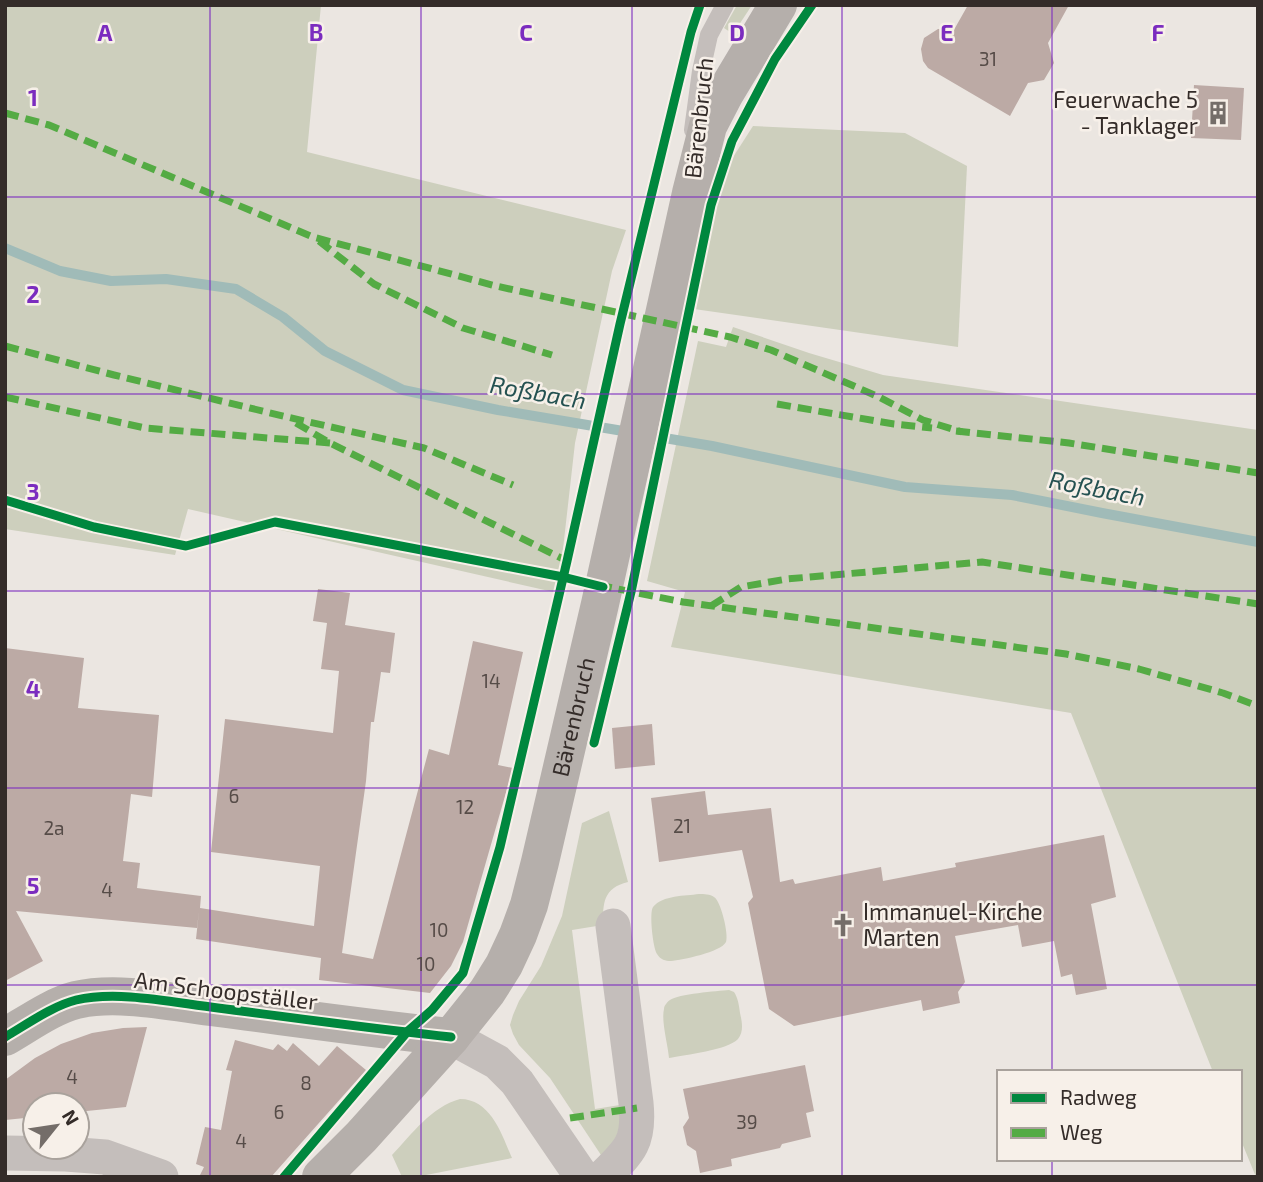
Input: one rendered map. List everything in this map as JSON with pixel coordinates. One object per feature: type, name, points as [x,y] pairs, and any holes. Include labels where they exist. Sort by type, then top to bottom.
[{"type":"main road","name":"Bärenbruch","points":[[321,1177],[451,1037],[487,992],[518,935],[529,905],[600,604],[708,126],[769,20]]},
{"type":"main road","name":"Am Schoopställer","points":[[5,1037],[37,1018],[77,1000],[138,997],[451,1037]]},
{"type":"street","points":[[603,1177],[627,1153],[637,1132],[636,1103],[613,926]]},
{"type":"street","points":[[451,1037],[497,1062],[517,1082],[582,1177]]},
{"type":"street","points":[[5,1153],[105,1157],[161,1177]]},
{"type":"lane","name":"Bärenbruch","points":[[691,192],[693,131],[701,71],[709,35],[725,5]]},
{"type":"green space","points":[[5,5],[321,5],[307,152],[626,230],[612,271],[575,443],[558,593],[188,509],[175,555],[5,529]]},
{"type":"green space","points":[[737,5],[752,5],[733,34],[724,28]]},
{"type":"green space","points":[[753,126],[905,133],[967,166],[958,347],[694,309],[719,179]]},
{"type":"green space","points":[[733,327],[883,375],[1258,430],[1258,1177],[1242,1143],[1242,1070],[1212,1070],[1071,713],[671,647],[685,592],[647,581],[698,341],[726,347]]},
{"type":"green space","points":[[609,811],[628,882],[609,892],[603,910],[603,925],[572,930],[595,1109],[626,1104],[622,1135],[601,1155],[550,1078],[519,1045],[510,1025],[519,1001],[541,966],[562,916],[582,823]]},
{"type":"green space","points":[[711,895],[717,900],[724,918],[726,942],[723,946],[701,955],[671,961],[662,959],[657,954],[653,938],[653,907],[668,898]]},
{"type":"green space","points":[[729,990],[734,992],[739,1004],[742,1026],[738,1039],[716,1049],[669,1058],[663,1020],[667,1003],[681,996]]},
{"type":"green space","points":[[460,1099],[480,1105],[487,1112],[499,1129],[512,1158],[416,1177],[402,1177],[392,1155],[431,1115]]},
{"type":"building","points":[[968,5],[1069,5],[1048,43],[1054,63],[1044,80],[1028,83],[1010,116],[928,68],[923,61],[921,49],[924,38],[938,29],[955,28]]},
{"type":"building","name":"Feuerwache 5 - Tanklager","points":[[1194,85],[1244,88],[1241,140],[1191,138]]},
{"type":"building","points":[[318,589],[350,593],[345,625],[395,633],[390,673],[381,672],[374,722],[371,722],[366,781],[342,953],[373,959],[429,749],[449,755],[473,641],[523,652],[498,765],[513,768],[463,942],[451,966],[430,993],[319,980],[321,958],[196,939],[199,911],[197,928],[16,911],[43,961],[5,981],[5,648],[84,658],[78,708],[159,715],[152,797],[131,794],[123,861],[140,863],[137,888],[201,896],[200,908],[314,926],[320,866],[211,852],[225,719],[333,733],[339,671],[321,669],[327,623],[313,621]]},
{"type":"building","points":[[652,724],[655,765],[615,769],[612,728]]},
{"type":"building","points":[[705,791],[708,815],[771,808],[780,882],[793,879],[795,884],[881,867],[883,881],[956,867],[955,863],[1104,835],[1116,897],[1091,904],[1107,989],[1076,995],[1072,974],[1061,977],[1054,941],[1022,947],[1018,925],[955,936],[965,982],[958,992],[960,1003],[923,1011],[921,1000],[794,1026],[769,1009],[748,903],[753,897],[742,850],[659,862],[651,798]]},
{"type":"building","points":[[147,1027],[126,1107],[91,1111],[91,1091],[21,1091],[21,1118],[5,1120],[5,1080],[35,1058],[61,1044],[92,1033]]},
{"type":"building","points":[[235,1040],[273,1050],[278,1044],[287,1051],[293,1043],[319,1066],[337,1046],[366,1070],[271,1177],[199,1177],[204,1167],[196,1164],[205,1127],[221,1130],[232,1071],[226,1070]]},
{"type":"building","points":[[805,1065],[814,1111],[806,1113],[811,1137],[782,1144],[780,1148],[731,1159],[732,1166],[700,1173],[696,1151],[687,1145],[683,1127],[689,1118],[683,1089]]},
{"type":"waterway","name":"Roßbach","points":[[5,248],[60,271],[111,281],[166,279],[236,289],[283,317],[325,351],[403,390],[498,410],[712,446],[905,487],[1012,495],[1258,542]]},
{"type":"marked path","points":[[5,113],[49,125],[313,237],[496,286],[730,337],[771,350],[879,397],[923,420],[962,432]]},
{"type":"marked path","points":[[319,241],[374,284],[463,328],[552,355]]},
{"type":"marked path","points":[[5,346],[114,375],[424,448],[513,485]]},
{"type":"marked path","points":[[5,397],[145,428],[330,443]]},
{"type":"marked path","points":[[777,404],[932,428]]},
{"type":"marked path","points":[[296,423],[330,443],[567,561]]},
{"type":"marked path","points":[[956,431],[1069,443],[1258,473]]},
{"type":"marked path","points":[[711,606],[741,587],[787,579],[982,562],[1258,604]]},
{"type":"marked path","points":[[598,585],[683,602],[1066,654],[1139,669],[1258,706]]},
{"type":"marked path","points":[[570,1118],[637,1108]]},
{"type":"cycle path","points":[[284,1177],[407,1032],[432,1010],[463,973],[500,847],[620,324],[691,32],[700,5]]},
{"type":"cycle path","points":[[594,743],[631,592],[711,205],[732,141],[775,59],[812,5]]},
{"type":"cycle path","points":[[5,500],[94,527],[186,546],[275,522],[603,587]]},
{"type":"cycle path","points":[[5,1037],[67,1003],[110,996],[147,998],[451,1037]]},
{"type":"place","name":"Feuerwache 5 - Tanklager","points":[[1218,113]]},
{"type":"place","name":"Immanuel-Kirche Marten","points":[[843,925]]}]
